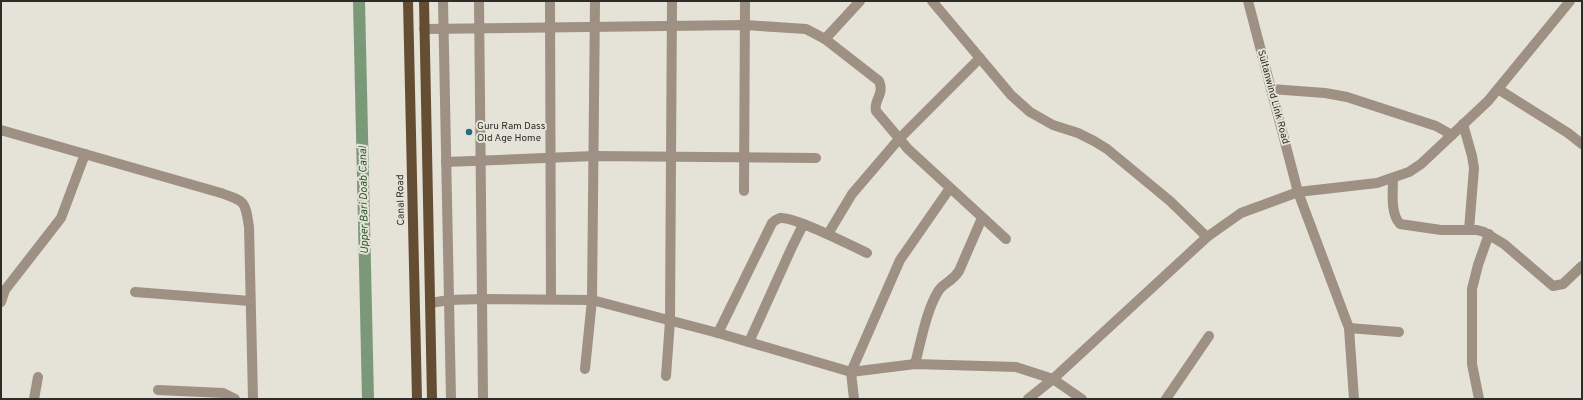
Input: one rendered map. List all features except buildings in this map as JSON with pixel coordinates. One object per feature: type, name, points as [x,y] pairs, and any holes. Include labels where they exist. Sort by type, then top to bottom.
[{"type":"main road","name":"Canal Road","points":[[408,1],[417,399]]},
{"type":"main road","points":[[424,1],[432,399]]},
{"type":"street","points":[[443,1],[451,399]]},
{"type":"street","points":[[479,1],[483,399]]},
{"type":"street","points":[[550,1],[552,158],[551,299]]},
{"type":"street","points":[[585,369],[592,300],[595,1]]},
{"type":"street","points":[[666,376],[670,321],[672,1]]},
{"type":"street","points":[[744,191],[745,1]]},
{"type":"street","points":[[825,39],[860,1]]},
{"type":"street","points":[[932,1],[1011,95],[1030,112],[1053,125],[1078,133],[1107,149],[1170,201],[1208,237]]},
{"type":"street","name":"Sultanwind Link Road","points":[[1248,1],[1298,192],[1349,328],[1354,399]]},
{"type":"street","points":[[1028,399],[1053,379],[1208,237],[1241,213],[1298,192],[1377,183],[1409,172],[1421,164],[1488,101],[1570,1]]},
{"type":"street","points":[[424,28],[745,25],[806,29],[825,39],[879,81],[881,90],[875,108],[876,112],[908,149],[1006,239]]},
{"type":"street","points":[[828,234],[852,194],[899,139],[980,58]]},
{"type":"street","points":[[1271,89],[1325,93],[1348,97],[1436,126],[1452,135]]},
{"type":"street","points":[[1498,89],[1568,132],[1582,144]]},
{"type":"street","points":[[1463,124],[1474,168],[1469,230]]},
{"type":"street","points":[[1,130],[240,200],[246,207],[249,227],[253,399]]},
{"type":"street","points":[[1,302],[3,289],[61,218],[85,154]]},
{"type":"street","points":[[446,162],[594,156],[672,158],[816,158]]},
{"type":"street","points":[[1393,178],[1394,212],[1396,220],[1400,224],[1441,230],[1477,230],[1489,234],[1504,244],[1553,286],[1563,284],[1582,266]]},
{"type":"street","points":[[854,399],[852,372],[900,260],[950,188]]},
{"type":"street","points":[[718,333],[772,224],[776,220],[780,218],[828,234],[867,253]]},
{"type":"street","points":[[915,364],[930,310],[939,290],[955,278],[982,218]]},
{"type":"street","points":[[749,342],[803,225]]},
{"type":"street","points":[[1479,399],[1472,364],[1472,289],[1478,265],[1489,234]]},
{"type":"street","points":[[136,292],[250,301]]},
{"type":"street","points":[[430,303],[449,300],[482,299],[592,300],[718,333],[852,372],[915,364],[1016,367],[1053,379],[1082,399]]},
{"type":"street","points":[[1349,328],[1399,332]]},
{"type":"street","points":[[1166,399],[1209,336]]},
{"type":"street","points":[[34,399],[38,377]]},
{"type":"street","points":[[158,390],[223,393],[235,399]]},
{"type":"waterway","name":"Upper Bari Doab Canal","points":[[359,1],[368,399]]},
{"type":"place","name":"Guru Ram Dass Old Age Home","points":[[469,132]]}]
